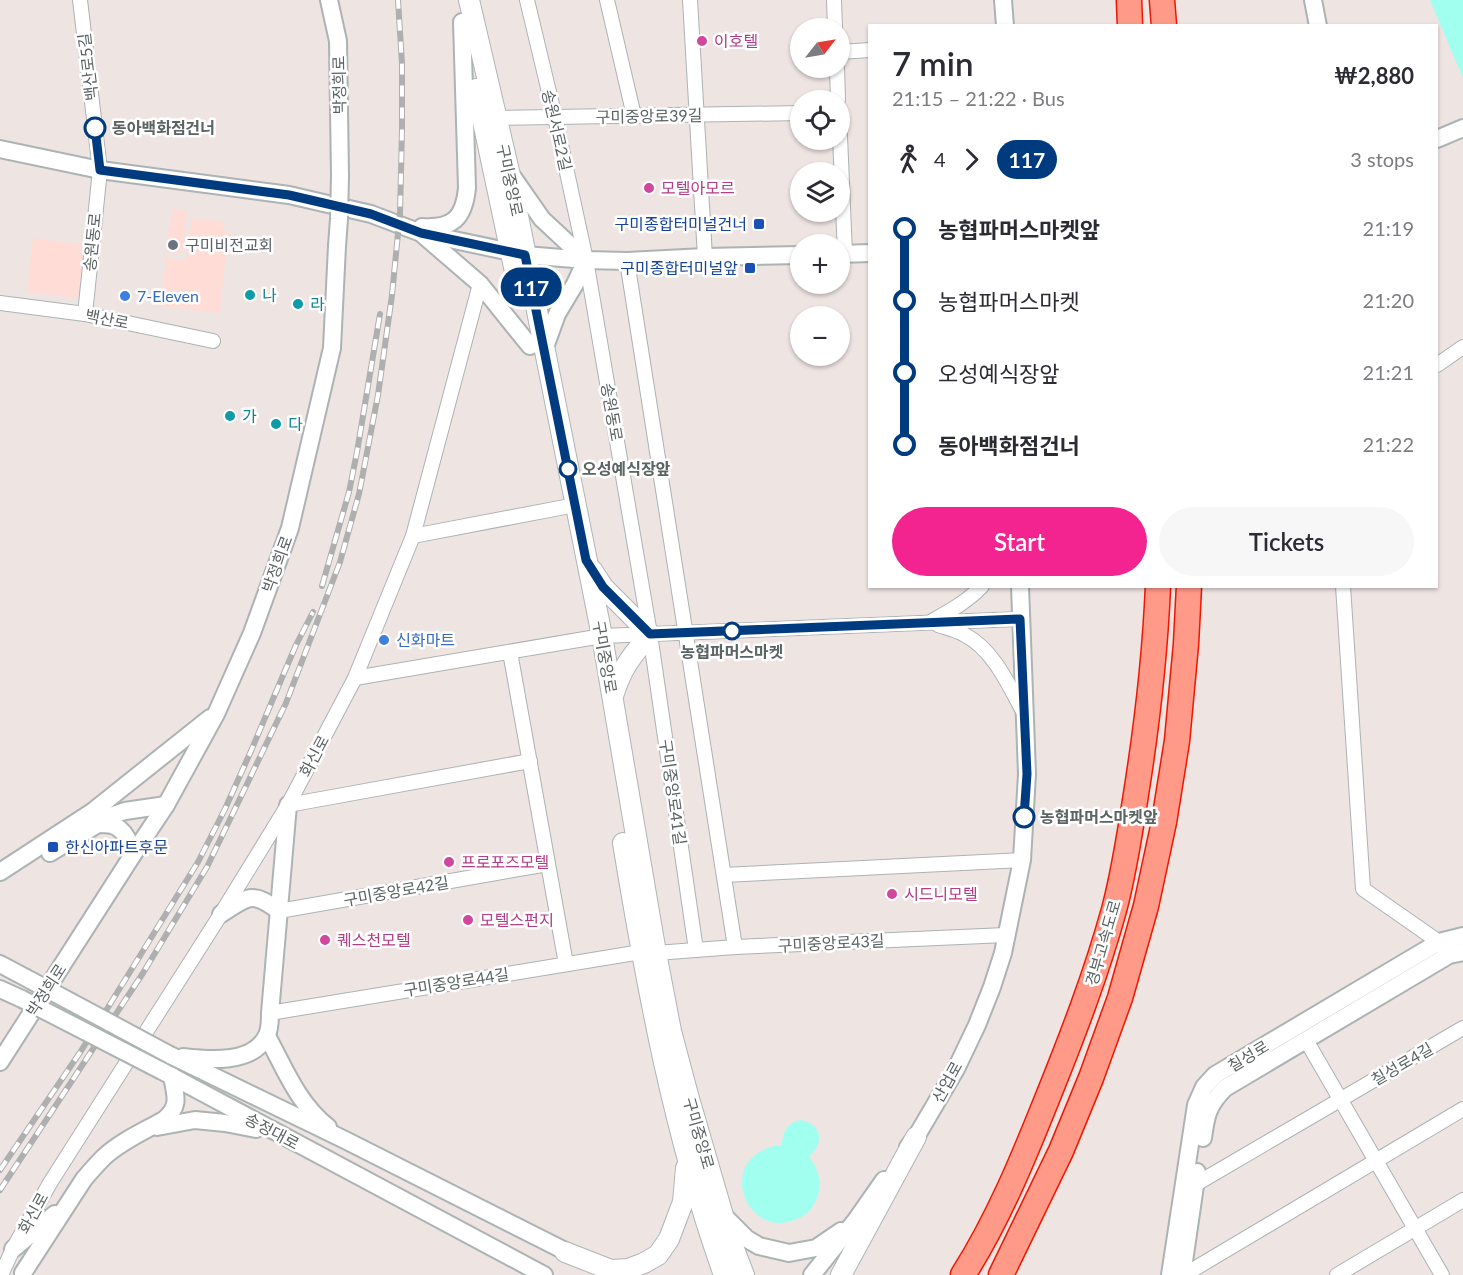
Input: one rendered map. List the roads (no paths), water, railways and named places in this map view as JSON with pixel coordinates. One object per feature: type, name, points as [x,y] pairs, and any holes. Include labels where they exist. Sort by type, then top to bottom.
[{"type":"highway","points":[[1129,0],[1130,24]]},
{"type":"highway","points":[[1162,0],[1164,24]]},
{"type":"highway","name":"경부고속도로","points":[[963,1275],[1017,1174],[1091,985],[1114,908],[1147,727],[1158,588]]},
{"type":"highway","name":"경부고속도로","points":[[1001,1275],[1061,1150],[1091,1078],[1120,998],[1146,906],[1164,822],[1177,741],[1189,588]]},
{"type":"main road","name":"구미중앙로","points":[[458,0],[518,253],[578,566],[612,698],[648,952],[729,1236],[744,1275]]},
{"type":"main road","name":"구미중앙로","points":[[469,0],[509,171],[518,253]]},
{"type":"main road","name":"구미중앙로","points":[[537,348],[586,560],[596,637],[648,952],[683,1145],[724,1275]]},
{"type":"main road","points":[[586,560],[603,587],[650,634],[627,661],[618,678],[612,698]]},
{"type":"main road","points":[[841,1275],[916,1137]]},
{"type":"main road","points":[[566,1252],[611,1270],[628,1269],[658,1254],[669,1239],[683,1202],[686,1167],[683,1145]]},
{"type":"street","name":"백산로5길","points":[[80,0],[100,170]]},
{"type":"street","name":"박정희로","points":[[0,1062],[166,806],[216,714],[252,633],[290,528],[332,348],[340,176],[338,41],[329,0]]},
{"type":"street","name":"송원서로2길","points":[[527,0],[586,260]]},
{"type":"street","points":[[607,0],[634,116]]},
{"type":"street","points":[[690,0],[705,257]]},
{"type":"street","points":[[834,0],[835,18]]},
{"type":"street","points":[[1003,0],[1005,24]]},
{"type":"street","points":[[1313,0],[1318,24]]},
{"type":"street","points":[[1,149],[100,170],[289,195],[420,227],[434,228],[446,225],[460,214],[465,203],[467,188],[462,22]]},
{"type":"street","points":[[850,51],[868,50]]},
{"type":"street","name":"구미중앙로39길","points":[[497,118],[790,113]]},
{"type":"street","points":[[1438,140],[1463,128]]},
{"type":"street","points":[[840,150],[842,234]]},
{"type":"street","name":"송원동로","points":[[85,314],[100,170]]},
{"type":"street","points":[[509,171],[542,219],[586,260]]},
{"type":"street","points":[[371,214],[421,233],[518,253],[586,260],[627,261],[790,255]]},
{"type":"street","points":[[421,233],[480,284],[537,348],[575,284],[586,260]]},
{"type":"street","points":[[850,254],[868,253]]},
{"type":"street","name":"송원동로","points":[[586,260],[650,634]]},
{"type":"street","points":[[627,261],[735,948]]},
{"type":"street","name":"화신로","points":[[1,1275],[50,1183],[288,805],[355,678],[413,536],[480,284]]},
{"type":"street","name":"백산로","points":[[0,303],[85,314],[213,341]]},
{"type":"street","points":[[1438,364],[1463,346]]},
{"type":"street","points":[[413,536],[565,507]]},
{"type":"street","points":[[931,622],[959,605],[980,588]]},
{"type":"street","name":"산업로","points":[[812,1275],[856,1220],[916,1137],[956,1069],[992,987],[1002,953],[1022,860],[1027,774],[1020,588]]},
{"type":"street","points":[[1343,588],[1363,889],[1450,950]]},
{"type":"street","points":[[355,678],[596,637],[1020,619]]},
{"type":"street","points":[[931,622],[965,635],[980,646],[996,665],[1024,714]]},
{"type":"street","name":"구미중앙로41길","points":[[650,634],[696,950]]},
{"type":"street","points":[[510,652],[566,964]]},
{"type":"street","points":[[0,872],[95,818],[216,714]]},
{"type":"street","points":[[170,1055],[199,1059],[241,1055],[255,1050],[267,1036],[288,805],[530,761]]},
{"type":"street","points":[[0,885],[114,805],[154,802],[166,806]]},
{"type":"street","points":[[95,818],[114,825],[123,834],[128,840],[132,856]]},
{"type":"street","points":[[724,875],[1022,860]]},
{"type":"street","name":"구미중앙로42길","points":[[279,911],[548,864]]},
{"type":"street","points":[[221,914],[246,898],[260,898],[279,911]]},
{"type":"street","name":"구미중앙로43길","points":[[648,952],[1006,935]]},
{"type":"street","name":"칠성로","points":[[1183,1275],[1206,1117],[1213,1100],[1225,1088],[1450,950],[1463,936]]},
{"type":"street","name":"칠성로","points":[[1170,1275],[1196,1104],[1204,1087],[1215,1075],[1450,950]]},
{"type":"street","name":"구미중앙로44길","points":[[270,1013],[648,952]]},
{"type":"street","name":"송정대로","points":[[0,964],[170,1055],[345,1140],[612,1275]]},
{"type":"street","name":"송정대로","points":[[0,989],[167,1074],[544,1275]]},
{"type":"street","name":"칠성로4길","points":[[1341,1100],[1463,1028]]},
{"type":"street","points":[[267,1036],[295,1089],[307,1106],[321,1122],[345,1140]]},
{"type":"street","points":[[1306,1040],[1442,1275]]},
{"type":"street","points":[[22,1274],[84,1179],[104,1157],[171,1114],[177,1102],[167,1074]]},
{"type":"street","points":[[1196,1184],[1341,1100]]},
{"type":"street","points":[[1376,1161],[1463,1109]]},
{"type":"street","points":[[147,1130],[195,1120],[240,1125],[284,1137]]},
{"type":"street","name":"칠성로","points":[[1183,1275],[1376,1161]]},
{"type":"street","name":"화신로","points":[[22,1274],[36,1244],[50,1183]]},
{"type":"street","points":[[13,1250],[71,1200]]},
{"type":"street","points":[[1337,1275],[1463,1200]]},
{"type":"street","points":[[723,1215],[747,1239],[759,1246],[789,1253],[816,1248],[856,1220]]},
{"type":"water","points":[[1430,0],[1463,0],[1463,78]]},
{"type":"water","points":[[800,1120],[813,1125],[819,1134],[817,1145],[809,1156],[816,1168],[820,1185],[817,1197],[809,1211],[797,1219],[779,1223],[763,1219],[751,1208],[744,1194],[742,1178],[748,1163],[760,1151],[782,1145],[786,1129]]},
{"type":"railway","points":[[0,1190],[143,973],[207,867],[286,703],[340,562],[359,494],[378,395],[392,295],[400,213],[402,130],[402,64],[398,0]]},
{"type":"railway","points":[[322,586],[349,492],[380,314]]},
{"type":"railway","points":[[0,1170],[81,1051],[198,862],[225,809],[296,645],[313,612]]},
{"type":"place","name":"이호텔","points":[[702,41]]},
{"type":"place","name":"동아백화점건너","points":[[95,128]]},
{"type":"place","name":"모텔아모르","points":[[649,188]]},
{"type":"place","name":"구미종합터미널건너","points":[[759,224]]},
{"type":"place","name":"구미비전교회","points":[[173,245]]},
{"type":"place","name":"구미종합터미널앞","points":[[750,268]]},
{"type":"place","name":"나","points":[[250,295]]},
{"type":"place","name":"7-Eleven","points":[[125,296]]},
{"type":"place","name":"라","points":[[298,304]]},
{"type":"place","name":"가","points":[[230,416]]},
{"type":"place","name":"다","points":[[276,424]]},
{"type":"place","name":"오성예식장앞","points":[[568,469]]},
{"type":"place","name":"농협파머스마켓","points":[[732,631]]},
{"type":"place","name":"신화마트","points":[[384,640]]},
{"type":"place","name":"농협파머스마켓앞","points":[[1024,817]]},
{"type":"place","name":"한신아파트후문","points":[[53,847]]},
{"type":"place","name":"프로포즈모텔","points":[[449,862]]},
{"type":"place","name":"시드니모텔","points":[[892,894]]},
{"type":"place","name":"모텔스펀지","points":[[468,920]]},
{"type":"place","name":"퀘스천모텔","points":[[325,940]]}]
